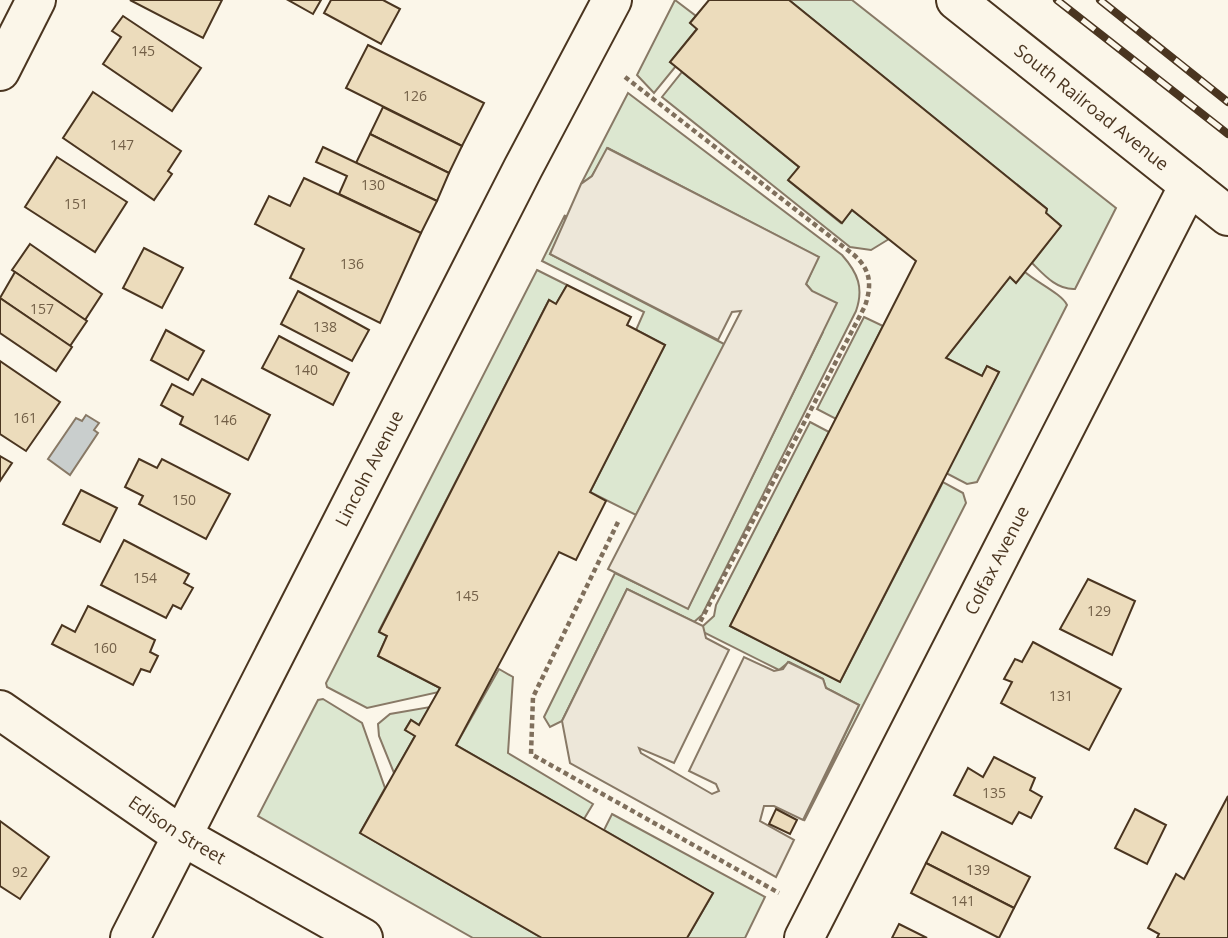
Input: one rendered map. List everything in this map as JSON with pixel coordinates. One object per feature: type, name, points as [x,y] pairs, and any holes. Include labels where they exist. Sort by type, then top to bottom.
[{"type":"street","points":[[0,71],[36,0]]},
{"type":"street","name":"Lincoln Avenue","points":[[130,938],[612,0]]},
{"type":"street","name":"South Railroad Avenue","points":[[956,0],[1228,216]]},
{"type":"street","name":"Colfax Avenue","points":[[804,938],[1189,185]]},
{"type":"street","name":"Edison Street","points":[[0,710],[182,836],[363,938]]},
{"type":"path","points":[[625,77],[854,255],[867,271],[870,282],[866,306],[700,622]]},
{"type":"path","points":[[618,522],[533,696],[531,754],[779,893]]},
{"type":"green space","points":[[675,0],[696,16],[690,23],[697,29],[670,62],[676,66],[654,93],[637,75]]},
{"type":"green space","points":[[789,0],[852,0],[1116,208],[1075,289],[1057,284],[1032,263],[1061,226],[1046,213],[1047,209]]},
{"type":"green space","points":[[682,72],[799,167],[789,181],[841,223],[852,210],[889,239],[871,250],[850,247],[662,97]]},
{"type":"green space","points":[[628,93],[842,255],[856,275],[859,295],[856,311],[702,615],[694,622],[627,589],[562,721],[550,727],[544,717],[615,573],[688,608],[823,332],[812,291],[806,284],[818,257],[608,148],[592,176],[581,184]]},
{"type":"green space","points":[[565,215],[565,225],[550,254],[726,345],[636,515],[590,492],[665,345],[636,330],[644,312],[542,261]]},
{"type":"green space","points":[[537,270],[567,285],[556,304],[549,300],[379,631],[387,636],[378,656],[440,688],[439,692],[367,708],[327,687],[326,683]]},
{"type":"green space","points":[[1025,272],[1067,305],[977,482],[967,484],[946,473],[999,372],[987,366],[982,376],[946,358],[1010,277],[1016,283]]},
{"type":"green space","points":[[864,317],[883,326],[836,419],[817,409]]},
{"type":"green space","points":[[810,422],[829,432],[730,626],[840,682],[943,482],[963,493],[966,503],[804,821],[859,705],[826,688],[823,679],[789,662],[779,670],[703,632],[703,626],[714,616],[716,605]]},
{"type":"green space","points":[[499,669],[513,677],[508,753],[593,804],[584,819],[456,745]]},
{"type":"green space","points":[[323,699],[362,723],[385,788],[360,833],[542,938],[473,938],[258,816],[318,700]]},
{"type":"green space","points":[[430,707],[419,725],[411,720],[405,730],[415,736],[394,773],[379,736],[378,724],[390,714]]},
{"type":"green space","points":[[612,814],[765,897],[745,938],[687,938],[713,893],[604,830]]},
{"type":"shaded area","points":[[607,148],[819,257],[806,284],[812,291],[837,303],[688,609],[608,569],[741,311],[732,312],[718,340],[550,254],[581,184],[592,176]]},
{"type":"shaded area","points":[[86,415],[99,423],[94,430],[98,433],[70,475],[48,459],[76,418],[82,421]]},
{"type":"shaded area","points":[[627,589],[703,626],[706,638],[729,650],[674,763],[639,748],[641,753],[712,794],[719,791],[716,784],[689,771],[744,657],[774,671],[783,669],[788,662],[823,679],[826,688],[859,705],[803,820],[774,806],[764,806],[760,821],[794,840],[776,877],[570,763],[562,721]]},
{"type":"building","points":[[130,0],[222,0],[203,38]]},
{"type":"building","points":[[288,0],[321,0],[313,14]]},
{"type":"building","points":[[331,0],[383,0],[400,9],[381,44],[324,13]]},
{"type":"building","points":[[709,0],[789,0],[1047,209],[1046,213],[1061,226],[1016,283],[1010,277],[946,358],[982,376],[987,366],[999,372],[840,682],[730,626],[916,261],[852,210],[842,223],[788,180],[799,167],[670,62],[697,29],[690,23]]},
{"type":"building","points":[[123,16],[201,68],[172,111],[103,64],[121,37],[112,31]]},
{"type":"building","points":[[368,45],[484,103],[462,146],[346,88]]},
{"type":"building","points":[[93,92],[181,151],[168,171],[172,174],[154,200],[63,138]]},
{"type":"building","points":[[383,107],[462,146],[449,173],[370,134]]},
{"type":"building","points":[[370,134],[449,173],[437,201],[356,163]]},
{"type":"building","points":[[323,147],[437,201],[421,233],[339,194],[347,176],[316,162]]},
{"type":"building","points":[[57,157],[127,202],[95,252],[25,207]]},
{"type":"building","points":[[304,178],[421,233],[380,323],[290,278],[304,249],[255,224],[269,196],[290,206]]},
{"type":"building","points":[[30,244],[102,294],[85,320],[12,270]]},
{"type":"building","points":[[144,248],[183,268],[162,308],[123,288]]},
{"type":"building","points":[[15,272],[87,321],[70,346],[0,298]]},
{"type":"building","points":[[567,285],[631,317],[627,325],[665,345],[590,492],[606,501],[576,560],[559,552],[456,745],[713,893],[687,938],[542,938],[360,833],[415,736],[405,730],[411,720],[419,725],[440,688],[378,656],[387,636],[379,632],[549,300],[556,304]]},
{"type":"building","points":[[298,291],[369,330],[352,361],[281,324]]},
{"type":"building","points":[[0,298],[72,347],[56,371],[0,333]]},
{"type":"building","points":[[166,330],[204,351],[188,380],[151,360]]},
{"type":"building","points":[[279,336],[349,373],[333,405],[262,368]]},
{"type":"building","points":[[0,361],[60,402],[26,451],[0,434]]},
{"type":"building","points":[[202,379],[270,415],[248,460],[180,424],[183,417],[161,405],[172,384],[193,395]]},
{"type":"building","points":[[0,456],[12,463],[0,481]]},
{"type":"building","points":[[139,459],[157,468],[162,459],[230,494],[206,539],[139,504],[143,496],[125,487]]},
{"type":"building","points":[[81,490],[117,508],[100,542],[63,524]]},
{"type":"building","points":[[124,540],[189,574],[184,583],[193,588],[181,609],[173,605],[166,618],[101,585]]},
{"type":"building","points":[[1088,579],[1135,601],[1112,655],[1060,629]]},
{"type":"building","points":[[88,606],[155,640],[150,652],[158,656],[150,672],[141,669],[133,685],[52,644],[62,625],[75,632]]},
{"type":"building","points":[[1033,642],[1121,689],[1089,750],[1001,703],[1012,682],[1004,679],[1015,659],[1022,662]]},
{"type":"building","points":[[994,757],[1035,778],[1030,790],[1042,797],[1031,818],[1019,812],[1012,824],[954,795],[968,768],[983,777]]},
{"type":"building","points":[[1228,796],[1228,938],[1157,938],[1159,934],[1148,928],[1176,874],[1184,879]]},
{"type":"building","points":[[776,809],[797,820],[790,834],[769,824]]},
{"type":"building","points":[[1135,809],[1166,825],[1147,864],[1115,848]]},
{"type":"building","points":[[0,821],[49,857],[20,899],[0,886]]},
{"type":"building","points":[[942,832],[1030,877],[1014,908],[926,863]]},
{"type":"building","points":[[926,863],[1014,908],[999,938],[911,893]]},
{"type":"building","points":[[899,924],[927,938],[892,938]]},
{"type":"railway","points":[[1057,0],[1228,134]]},
{"type":"railway","points":[[1100,0],[1228,102]]}]
